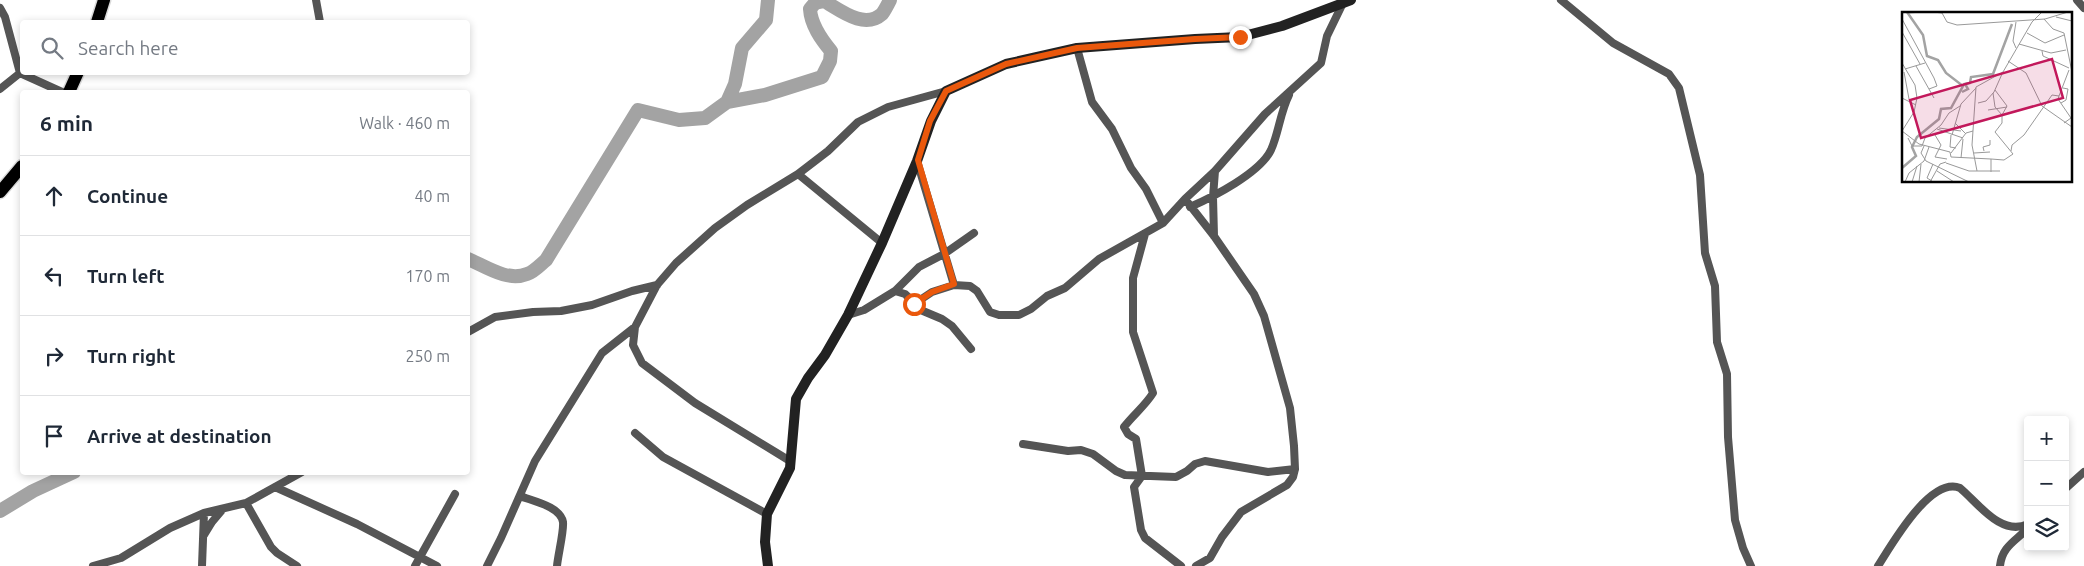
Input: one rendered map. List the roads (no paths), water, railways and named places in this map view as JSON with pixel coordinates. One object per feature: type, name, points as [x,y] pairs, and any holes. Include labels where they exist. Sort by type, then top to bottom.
[{"type":"main road","points":[[98,20],[104,0]]},
{"type":"main road","points":[[70,90],[77,75]]},
{"type":"main road","points":[[0,192],[20,168]]},
{"type":"street","points":[[316,0],[320,20]]},
{"type":"street","points":[[1561,0],[1613,43],[1669,74],[1679,88],[1700,175],[1705,253],[1715,286],[1717,342],[1727,374],[1730,480],[1735,520],[1751,566]]},
{"type":"street","points":[[2077,0],[2084,8]]},
{"type":"street","points":[[790,461],[695,403],[642,362],[634,345],[635,328],[657,285],[676,263],[716,228],[747,205],[798,174],[828,150],[858,122],[888,107],[946,91],[1006,64],[1077,48],[1240,37],[1282,26],[1347,2]]},
{"type":"street","points":[[914,304],[932,292],[954,284],[970,286],[977,291],[990,312],[999,315],[1018,315],[1031,309],[1047,296],[1065,288],[1099,259],[1163,223],[1215,171],[1265,114],[1321,63],[1327,36],[1347,2]]},
{"type":"street","points":[[0,8],[5,16],[20,73],[0,89]]},
{"type":"street","points":[[1077,48],[1092,102],[1112,129],[1131,168],[1146,189],[1163,223]]},
{"type":"street","points":[[24,75],[58,90]]},
{"type":"street","points":[[768,566],[765,542],[767,514],[790,468],[796,399],[808,378],[825,356],[848,315],[918,160],[930,121],[946,91]]},
{"type":"street","points":[[1190,207],[1213,197],[1260,165],[1270,151],[1281,110],[1291,91]]},
{"type":"street","points":[[918,160],[954,284]]},
{"type":"street","points":[[1214,236],[1213,197],[1215,171]]},
{"type":"street","points":[[798,174],[882,243]]},
{"type":"street","points":[[1185,199],[1214,236],[1254,294],[1264,316],[1290,408],[1295,470],[1293,477],[1287,485],[1241,512],[1222,537],[1210,558],[1196,566]]},
{"type":"street","points":[[848,315],[864,310],[895,291],[919,267],[944,254],[974,233]]},
{"type":"street","points":[[1145,234],[1133,278],[1133,332],[1152,393],[1144,406],[1135,413],[1124,427],[1128,434],[1136,439],[1142,476],[1134,487],[1141,530],[1145,538],[1181,566]]},
{"type":"street","points":[[470,331],[495,317],[533,312],[561,311],[592,305],[632,291],[657,285]]},
{"type":"street","points":[[895,291],[905,294],[923,311],[942,319],[952,326],[970,349]]},
{"type":"street","points":[[487,566],[535,461],[602,354],[635,328]]},
{"type":"street","points":[[635,433],[663,457],[767,514]]},
{"type":"street","points":[[1023,444],[1068,451],[1081,450],[1093,454],[1116,471],[1125,475],[1176,477],[1187,472],[1195,464],[1206,461],[1268,472],[1295,470]]},
{"type":"street","points":[[2069,486],[2084,473]]},
{"type":"street","points":[[93,566],[120,558],[164,532],[204,513],[246,502],[297,475]]},
{"type":"street","points":[[1878,566],[1916,509],[1947,487],[1954,486],[1960,488],[1993,518],[2005,526],[2024,526]]},
{"type":"street","points":[[276,487],[438,566]]},
{"type":"street","points":[[415,566],[455,494]]},
{"type":"street","points":[[520,496],[552,508],[563,522],[557,566]]},
{"type":"street","points":[[246,502],[271,547],[297,566]]},
{"type":"street","points":[[203,537],[223,509]]},
{"type":"street","points":[[202,566],[204,513]]},
{"type":"street","points":[[2000,566],[2008,545],[2024,530]]},
{"type":"waterway","points":[[470,260],[496,272],[512,276],[527,274],[537,268],[546,260],[638,110],[679,120],[705,118],[727,102],[735,84],[742,48],[766,20],[768,0]]},
{"type":"waterway","points":[[727,102],[765,95],[822,77],[830,61],[831,51],[820,37],[812,21],[810,9],[815,3],[824,1],[852,17],[868,20],[882,14],[890,0]]},
{"type":"waterway","points":[[0,511],[33,491],[68,475]]}]
